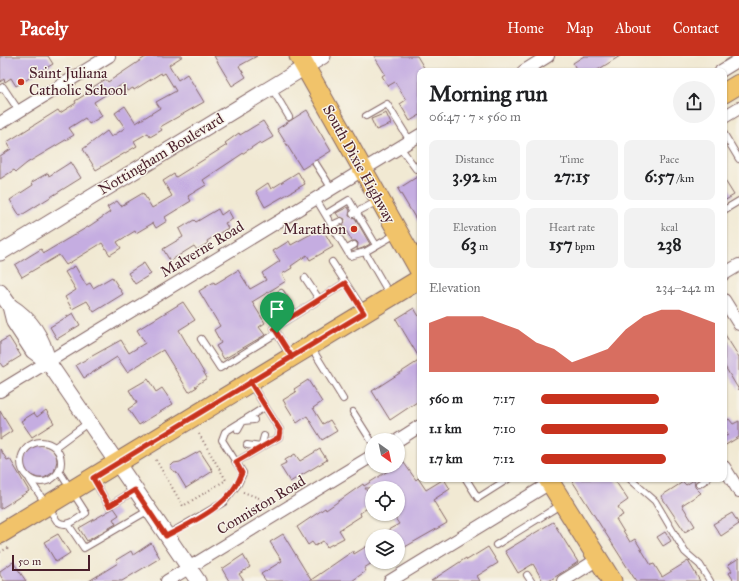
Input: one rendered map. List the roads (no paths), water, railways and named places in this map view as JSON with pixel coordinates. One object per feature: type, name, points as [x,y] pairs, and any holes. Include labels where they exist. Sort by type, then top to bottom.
[{"type":"main road","name":"South Dixie Highway","points":[[302,61],[417,266]]},
{"type":"main road","points":[[727,91],[739,84]]},
{"type":"main road","points":[[0,534],[417,281]]},
{"type":"main road","points":[[550,482],[612,581]]},
{"type":"street","name":"Nottingham Boulevard","points":[[0,252],[271,87],[302,61],[323,56]]},
{"type":"street","points":[[529,68],[548,56]]},
{"type":"street","points":[[0,123],[107,57]]},
{"type":"street","points":[[726,68],[739,60]]},
{"type":"street","points":[[727,115],[739,108]]},
{"type":"street","name":"Malverne Road","points":[[0,391],[410,141]]},
{"type":"street","points":[[727,272],[739,265]]},
{"type":"street","points":[[0,292],[10,306],[24,315],[44,345],[48,362],[198,581]]},
{"type":"street","points":[[727,305],[739,324]]},
{"type":"street","points":[[405,436],[417,428]]},
{"type":"street","name":"Conniston Road","points":[[167,581],[365,460]]},
{"type":"street","points":[[727,473],[739,491]]},
{"type":"street","points":[[390,581],[547,482]]},
{"type":"street","points":[[566,580],[598,559]]},
{"type":"lane","points":[[0,89],[4,87],[19,111]]},
{"type":"lane","points":[[271,87],[289,117]]},
{"type":"lane","points":[[366,116],[387,104],[410,141],[416,170],[417,169]]},
{"type":"lane","points":[[727,139],[739,159]]},
{"type":"lane","points":[[316,164],[332,189]]},
{"type":"lane","points":[[316,199],[350,256],[365,252],[398,233]]},
{"type":"lane","points":[[326,214],[349,200],[368,236],[376,245]]},
{"type":"lane","points":[[355,213],[380,200]]},
{"type":"lane","points":[[727,208],[739,201]]},
{"type":"lane","points":[[332,225],[341,221]]},
{"type":"lane","points":[[346,249],[354,245]]},
{"type":"lane","points":[[365,252],[391,297]]},
{"type":"lane","points":[[332,262],[364,313]]},
{"type":"lane","points":[[305,278],[319,299]]},
{"type":"lane","points":[[292,357],[274,328],[345,283]]},
{"type":"lane","points":[[281,293],[295,315]]},
{"type":"lane","points":[[201,339],[220,368],[277,333]]},
{"type":"lane","points":[[310,346],[343,399]]},
{"type":"lane","points":[[236,462],[279,437],[280,430],[250,382]]},
{"type":"lane","points":[[166,536],[224,502],[238,484],[242,473],[222,440],[225,432],[265,407]]},
{"type":"lane","points":[[353,412],[366,433]]},
{"type":"lane","points":[[243,420],[254,420]]},
{"type":"lane","points":[[238,430],[243,420]]},
{"type":"lane","points":[[55,447],[89,422]]},
{"type":"lane","points":[[261,447],[264,436]]},
{"type":"lane","points":[[30,480],[43,482],[50,481],[59,471],[61,458],[55,447],[49,443],[36,442],[24,450],[21,456],[21,469],[58,522],[68,524],[86,513],[59,471]]},
{"type":"lane","points":[[248,445],[261,447]]},
{"type":"lane","points":[[93,478],[109,506],[135,490]]},
{"type":"lane","points":[[470,482],[478,498],[503,482]]},
{"type":"lane","points":[[633,482],[655,501],[685,552],[700,565],[710,581]]},
{"type":"lane","points":[[496,546],[563,503]]},
{"type":"lane","points":[[68,524],[84,548],[149,510]]},
{"type":"lane","points":[[527,575],[531,581]]},
{"type":"place","name":"Saint Juliana Catholic School","points":[[21,82]]},
{"type":"place","name":"Marathon","points":[[354,229]]}]
